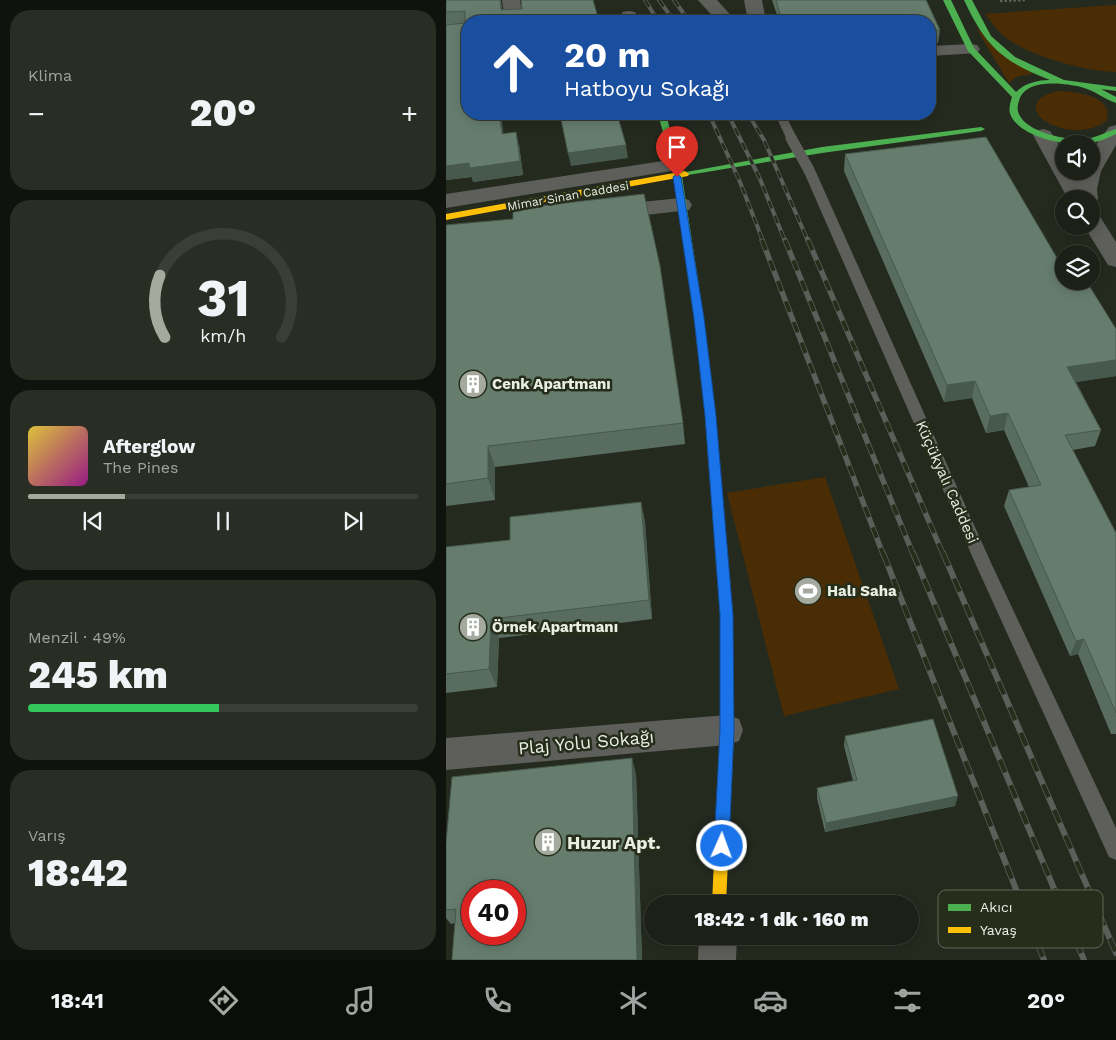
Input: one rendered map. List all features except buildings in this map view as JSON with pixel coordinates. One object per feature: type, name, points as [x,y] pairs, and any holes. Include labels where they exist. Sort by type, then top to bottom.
[{"type":"main road","points":[[947,0],[971,49],[1014,102],[1016,118],[1039,134]]},
{"type":"main road","points":[[968,0],[988,38],[995,46],[1025,66],[1065,82]]},
{"type":"main road","points":[[1001,114],[1024,89],[1038,84],[1065,82],[1116,89]]},
{"type":"main road","points":[[1079,83],[1099,90],[1116,101]]},
{"type":"main road","points":[[664,120],[681,172],[681,205],[699,318],[710,416],[726,615],[727,730],[719,895]]},
{"type":"main road","points":[[681,172],[986,127]]},
{"type":"main road","points":[[1008,130],[1039,134],[1064,141],[1079,142],[1106,137],[1116,131]]},
{"type":"main road","name":"Mimar Sinan Caddesi","points":[[446,217],[681,172]]},
{"type":"street","points":[[512,0],[513,15]]},
{"type":"street","points":[[707,0],[721,15]]},
{"type":"street","points":[[753,0],[756,15]]},
{"type":"street","points":[[936,51],[971,49]]},
{"type":"street","points":[[1087,190],[1093,166],[1099,154],[1116,131]]},
{"type":"street","points":[[1039,134],[1073,190]]},
{"type":"street","name":"Mimar Sinan Caddesi","points":[[446,201],[681,172]]},
{"type":"street","name":"Mimar Sinan Caddesi","points":[[595,214],[681,205]]},
{"type":"street","name":"Mimar Sinan Caddesi","points":[[446,233],[557,218]]},
{"type":"street","points":[[1100,231],[1110,252]]},
{"type":"street","points":[[1100,235],[1110,252]]},
{"type":"street","name":"Plaj Yolu Sokağı","points":[[446,754],[727,730]]},
{"type":"street","points":[[717,960],[718,945]]},
{"type":"lane","name":"Küçükyalı Caddesi","points":[[783,120],[809,170],[984,565],[1116,850]]},
{"type":"shaded area","points":[[1116,5],[1116,72],[1073,66],[1025,49],[1003,35],[985,14]]},
{"type":"shaded area","points":[[976,28],[1033,74],[1016,77],[1009,83]]},
{"type":"shaded area","points":[[1058,91],[1083,94],[1099,101],[1105,106],[1107,113],[1106,121],[1091,128],[1075,130],[1059,128],[1046,122],[1038,114],[1036,106],[1042,97]]},
{"type":"shaded area","name":"Halı Saha","points":[[825,477],[899,689],[784,716],[727,493]]},
{"type":"railway","points":[[645,0],[654,15]]},
{"type":"railway","points":[[659,0],[670,15]]},
{"type":"railway","points":[[674,0],[685,15]]},
{"type":"railway","points":[[712,120],[740,182],[763,241]]},
{"type":"railway","points":[[731,120],[760,179],[785,241]]},
{"type":"railway","points":[[752,120],[764,140],[808,241]]},
{"type":"railway","points":[[762,240],[883,554]]},
{"type":"railway","points":[[785,240],[913,554]]},
{"type":"railway","points":[[808,240],[943,554]]},
{"type":"railway","points":[[883,553],[1016,890]]},
{"type":"railway","points":[[913,553],[1055,890]]},
{"type":"railway","points":[[943,553],[1089,890]]},
{"type":"railway","points":[[1103,923],[1116,953]]},
{"type":"railway","points":[[1039,948],[1044,960]]},
{"type":"railway","points":[[1079,948],[1084,960]]},
{"type":"traffic: fast","points":[[947,0],[971,49],[1016,97]]},
{"type":"traffic: fast","points":[[968,0],[982,29],[1003,53],[1041,74],[1061,81]]},
{"type":"traffic: fast","points":[[1116,101],[1083,85],[1046,82],[1034,84],[1023,89],[1016,96],[1013,107],[1015,115],[1029,129],[1061,140],[1089,141],[1116,131]]},
{"type":"traffic: fast","points":[[1079,83],[1116,89]]},
{"type":"traffic: fast","points":[[664,120],[676,165],[699,319],[710,416],[726,615],[726,652]]},
{"type":"traffic: fast","points":[[685,174],[822,150],[981,129]]},
{"type":"traffic: slow","points":[[446,217],[685,174]]},
{"type":"traffic: slow","points":[[719,895],[727,730],[726,652]]},
{"type":"place","name":"Cenk Apartmanı","points":[[473,384]]},
{"type":"place","name":"Halı Saha","points":[[808,591]]},
{"type":"place","name":"Örnek Apartmanı","points":[[473,627]]},
{"type":"place","name":"Huzur Apt.","points":[[548,842]]},
{"type":"route","points":[[677,177],[699,318],[710,416],[726,615],[727,730],[722,846]]}]
